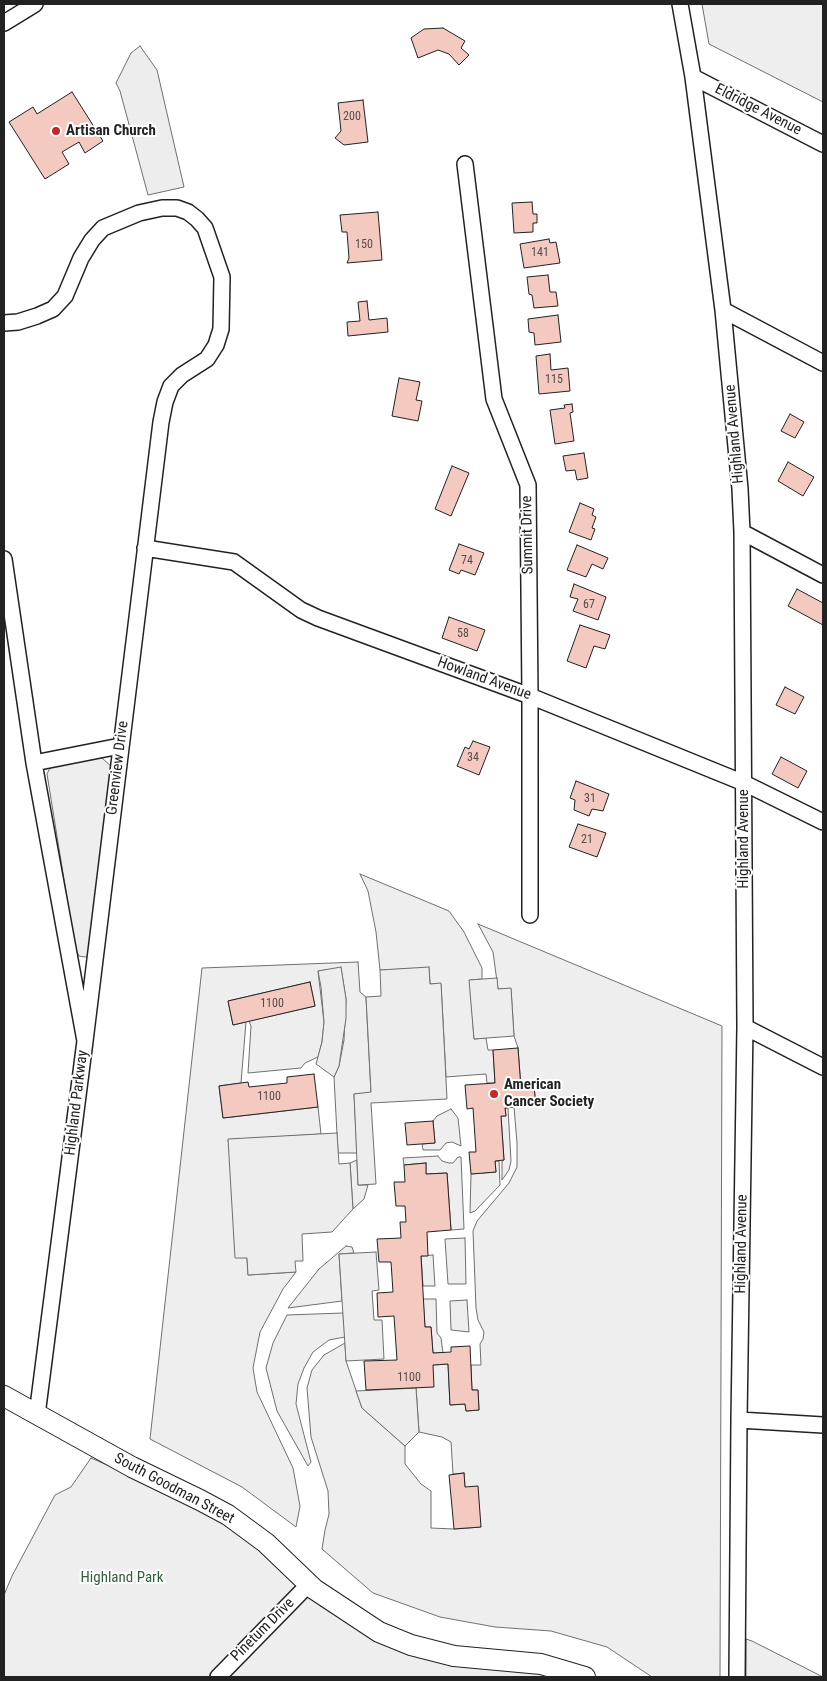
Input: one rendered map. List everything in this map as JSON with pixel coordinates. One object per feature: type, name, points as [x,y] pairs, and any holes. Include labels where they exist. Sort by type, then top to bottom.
[{"type":"main road","name":"South Goodman Street","points":[[4,1396],[132,1467],[200,1500],[228,1516],[266,1543],[314,1589],[379,1632],[411,1645],[454,1656],[541,1664],[585,1677]]},
{"type":"street","points":[[4,23],[31,4]]},
{"type":"street","name":"Highland Avenue","points":[[680,4],[692,77],[723,310],[740,489],[742,532],[745,1027],[737,1677]]},
{"type":"street","name":"Eldridge Avenue","points":[[692,77],[823,144]]},
{"type":"street","name":"Summit Drive","points":[[465,164],[494,399],[528,485],[530,915]]},
{"type":"street","name":"Greenview Drive","points":[[4,323],[18,322],[53,308],[65,296],[81,258],[92,240],[103,228],[139,212],[162,208],[177,208],[188,212],[205,228],[222,277],[221,329],[216,345],[207,359],[182,375],[172,386],[165,402],[161,422],[85,1041]]},
{"type":"street","points":[[723,310],[823,363]]},
{"type":"street","points":[[742,532],[823,575]]},
{"type":"street","name":"Howland Avenue","points":[[145,548],[234,562],[301,610],[318,618],[530,696],[744,783],[823,822]]},
{"type":"street","name":"Highland Parkway","points":[[4,559],[34,763],[85,1041],[37,1415]]},
{"type":"street","points":[[34,763],[120,746]]},
{"type":"street","points":[[745,1027],[823,1067]]},
{"type":"street","points":[[739,1420],[823,1425]]},
{"type":"street","name":"Pinetum Drive","points":[[218,1677],[308,1584]]},
{"type":"green space","points":[[702,4],[823,4],[823,102],[709,44]]},
{"type":"green space","points":[[102,758],[112,767],[90,955],[85,957],[79,956],[75,948],[47,774],[50,768],[58,762]]},
{"type":"green space","points":[[360,874],[449,911],[464,932],[482,968],[482,979],[470,980],[474,1039],[486,1038],[488,1050],[493,1050],[495,1083],[487,1083],[486,1074],[446,1077],[441,984],[430,984],[429,968],[380,970],[376,932],[368,891]]},
{"type":"green space","points":[[478,924],[722,1026],[720,1677],[652,1677],[607,1647],[551,1631],[495,1627],[440,1617],[373,1593],[322,1549],[329,1514],[328,1491],[311,1437],[307,1388],[312,1370],[324,1355],[345,1343],[346,1361],[362,1408],[405,1446],[405,1464],[421,1484],[431,1491],[431,1528],[481,1527],[465,1487],[464,1473],[453,1474],[451,1442],[442,1437],[419,1432],[416,1388],[433,1365],[448,1364],[450,1405],[465,1404],[466,1411],[479,1410],[478,1390],[472,1390],[471,1365],[481,1365],[480,1344],[484,1332],[478,1320],[476,1308],[473,1231],[477,1221],[509,1183],[517,1167],[514,1107],[536,1105],[534,1087],[521,1088],[518,1048],[514,1036],[511,989],[498,989],[493,952]]},
{"type":"green space","points":[[358,962],[360,992],[366,997],[371,1093],[354,1094],[357,1153],[338,1153],[334,1077],[339,1066],[344,1040],[346,999],[341,968],[318,971],[324,1022],[322,1042],[318,1057],[305,1063],[301,1068],[248,1073],[251,1026],[249,1021],[315,1006],[310,982],[228,1001],[233,1025],[246,1022],[241,1083],[219,1086],[223,1118],[318,1107],[321,1134],[228,1140],[247,1258],[248,1275],[296,1272],[283,1289],[260,1332],[253,1368],[257,1392],[293,1468],[300,1506],[296,1527],[242,1487],[150,1439],[202,968]]},
{"type":"green space","points":[[505,1108],[508,1108],[511,1161],[509,1170],[502,1180],[502,1161],[504,1160],[501,1116],[506,1116]]},
{"type":"green space","points":[[451,1109],[458,1118],[461,1146],[452,1142],[446,1143],[440,1150],[423,1150],[422,1144],[435,1143],[433,1121],[437,1116]]},
{"type":"green space","points":[[438,1156],[442,1161],[449,1163],[453,1163],[458,1157],[461,1157],[464,1229],[451,1230],[447,1173],[426,1174],[426,1163],[404,1165],[403,1158]]},
{"type":"green space","points":[[357,1160],[358,1185],[368,1185],[364,1199],[353,1209],[350,1163]]},
{"type":"green space","points":[[495,1161],[499,1161],[500,1185],[475,1211],[470,1213],[471,1174],[496,1172]]},
{"type":"green space","points":[[465,1238],[466,1284],[448,1284],[445,1239]]},
{"type":"green space","points":[[346,1246],[352,1247],[354,1253],[339,1254],[342,1301],[288,1308],[319,1269]]},
{"type":"green space","points":[[433,1255],[435,1286],[423,1286],[421,1256]]},
{"type":"green space","points":[[423,1299],[436,1299],[437,1333],[441,1338],[443,1353],[433,1353],[431,1327],[425,1327]]},
{"type":"green space","points":[[467,1300],[469,1332],[451,1330],[450,1301]]},
{"type":"green space","points":[[343,1313],[345,1337],[329,1340],[313,1352],[298,1384],[296,1404],[311,1462],[308,1466],[277,1411],[266,1368],[273,1343],[287,1315]]},
{"type":"green space","name":"Highland Park","points":[[91,1458],[191,1501],[240,1532],[319,1605],[371,1638],[402,1652],[435,1661],[543,1673],[556,1677],[4,1677],[4,1595],[12,1576],[55,1495],[71,1487]]},
{"type":"green space","points":[[746,1639],[752,1641],[823,1677],[746,1677]]},
{"type":"shaded area","points":[[140,46],[157,70],[184,187],[148,195],[120,91],[116,83],[131,53]]},
{"type":"shaded area","points":[[341,967],[346,999],[346,1018],[339,1066],[334,1077],[316,1064],[322,1042],[324,1022],[318,971]]},
{"type":"shaded area","points":[[429,967],[430,984],[441,983],[447,1099],[371,1103],[376,1184],[358,1185],[354,1094],[371,1092],[366,997],[381,996],[380,970]]},
{"type":"shaded area","points":[[497,978],[498,989],[511,988],[514,1036],[474,1039],[469,980]]},
{"type":"shaded area","points":[[337,1133],[339,1164],[350,1163],[353,1209],[332,1232],[302,1234],[303,1261],[295,1261],[296,1272],[248,1275],[247,1258],[235,1258],[228,1139]]},
{"type":"shaded area","points":[[376,1252],[379,1290],[372,1291],[374,1320],[382,1320],[384,1359],[346,1361],[339,1254]]},
{"type":"shaded area","points":[[416,1388],[419,1432],[405,1446],[362,1408],[356,1391]]},
{"type":"building","points":[[443,28],[465,41],[461,48],[469,55],[459,65],[449,54],[438,50],[418,58],[411,38],[424,29]]},
{"type":"building","name":"Artisan Church","points":[[72,92],[103,141],[85,153],[79,142],[62,152],[69,164],[45,179],[9,122],[33,107],[37,114]]},
{"type":"building","points":[[363,100],[368,142],[344,145],[335,138],[341,131],[338,103]]},
{"type":"building","points":[[532,202],[533,214],[537,214],[537,223],[533,223],[533,232],[514,233],[512,203]]},
{"type":"building","points":[[378,212],[382,260],[347,263],[349,258],[347,232],[342,232],[340,215]]},
{"type":"building","points":[[549,239],[550,243],[556,242],[560,263],[524,268],[520,244]]},
{"type":"building","points":[[548,275],[550,292],[556,292],[558,306],[534,308],[532,295],[529,294],[527,277]]},
{"type":"building","points":[[367,301],[369,320],[387,318],[388,332],[348,336],[347,322],[360,321],[358,302]]},
{"type":"building","points":[[558,315],[561,342],[535,345],[534,333],[529,332],[528,319]]},
{"type":"building","points":[[550,354],[551,370],[568,368],[570,391],[539,394],[536,356]]},
{"type":"building","points":[[399,378],[420,382],[416,400],[422,401],[418,421],[392,416]]},
{"type":"building","points":[[572,404],[573,412],[570,413],[574,441],[555,444],[550,410],[565,408],[564,405]]},
{"type":"building","points":[[790,414],[804,422],[795,438],[781,431]]},
{"type":"building","points":[[584,453],[588,478],[577,480],[575,470],[566,471],[563,456]]},
{"type":"building","points":[[788,462],[814,477],[803,496],[778,481]]},
{"type":"building","points":[[452,466],[469,473],[451,516],[435,509]]},
{"type":"building","points":[[580,503],[594,509],[592,515],[596,517],[592,528],[595,529],[591,540],[569,532]]},
{"type":"building","points":[[459,544],[484,553],[475,575],[461,570],[459,574],[449,570]]},
{"type":"building","points":[[577,545],[608,558],[603,569],[592,564],[586,577],[567,570]]},
{"type":"building","points":[[574,584],[606,597],[598,620],[573,611],[578,599],[570,597]]},
{"type":"building","points":[[797,589],[823,603],[823,625],[788,606]]},
{"type":"building","points":[[449,617],[485,630],[477,651],[442,638]]},
{"type":"building","points":[[580,625],[610,635],[605,649],[594,646],[586,668],[567,661]]},
{"type":"building","points":[[785,687],[804,697],[795,714],[776,705]]},
{"type":"building","points":[[473,741],[490,747],[479,775],[457,766],[465,747],[469,749]]},
{"type":"building","points":[[781,757],[807,771],[798,788],[772,774]]},
{"type":"building","points":[[576,781],[609,794],[603,811],[592,809],[589,816],[574,810],[575,800],[570,798]]},
{"type":"building","points":[[578,824],[606,833],[597,857],[569,847]]},
{"type":"building","points":[[310,982],[315,1006],[233,1025],[228,1001]]},
{"type":"building","points":[[518,1048],[521,1088],[534,1087],[536,1105],[505,1108],[506,1116],[501,1116],[504,1160],[495,1161],[496,1172],[471,1174],[469,1152],[476,1152],[473,1108],[467,1109],[465,1085],[495,1083],[493,1050]]},
{"type":"building","points":[[314,1074],[318,1107],[223,1118],[219,1086],[248,1082],[249,1087],[287,1083],[287,1077]]},
{"type":"building","points":[[433,1121],[435,1143],[407,1145],[405,1123]]},
{"type":"building","points":[[426,1163],[426,1174],[447,1173],[451,1230],[427,1232],[428,1256],[421,1256],[425,1327],[431,1327],[433,1353],[451,1352],[451,1347],[470,1346],[472,1390],[478,1390],[479,1410],[466,1411],[465,1404],[450,1405],[448,1364],[433,1365],[434,1387],[366,1390],[364,1361],[397,1360],[394,1316],[378,1317],[377,1293],[393,1292],[391,1262],[379,1262],[377,1239],[401,1238],[400,1222],[406,1222],[405,1206],[396,1206],[394,1182],[405,1182],[404,1165]]},
{"type":"building","points":[[464,1473],[465,1487],[478,1486],[481,1527],[454,1529],[449,1475]]},
{"type":"place","name":"Artisan Church","points":[[56,131]]},
{"type":"place","name":"American Cancer Society","points":[[494,1094]]}]
